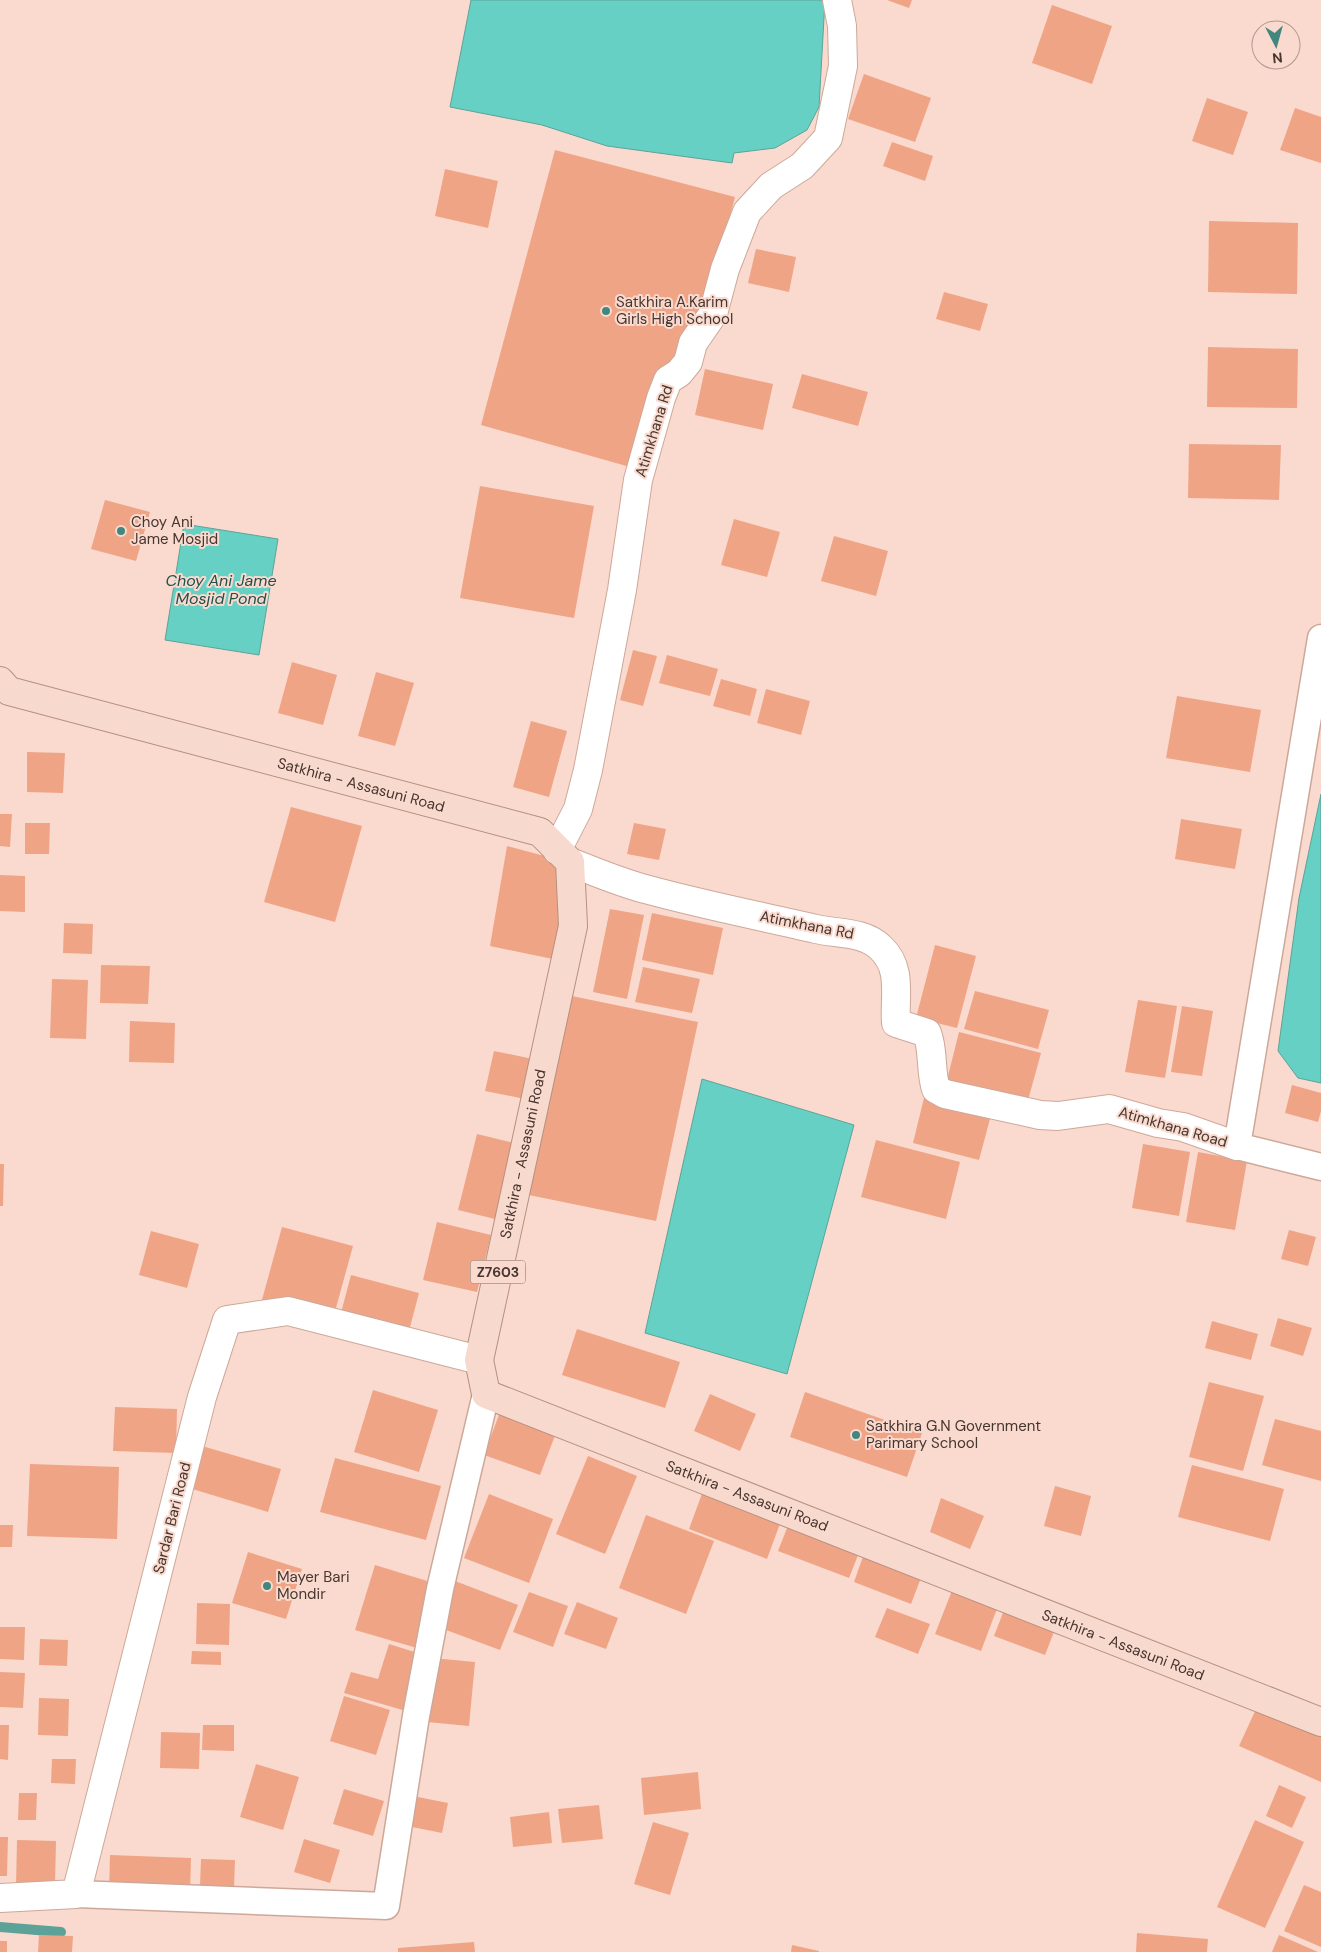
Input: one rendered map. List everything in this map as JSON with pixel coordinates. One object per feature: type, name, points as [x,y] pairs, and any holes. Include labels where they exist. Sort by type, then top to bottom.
[{"type":"main road","name":"Atimkhana Rd","points":[[837,0],[842,26],[843,66],[828,138],[802,166],[771,186],[747,212],[725,268],[713,314],[693,343],[688,362],[679,373],[668,380],[638,480],[623,581],[588,770],[563,856],[618,881],[648,890],[817,929],[860,936],[880,947],[894,965],[897,983],[894,1005],[896,1023],[927,1033],[931,1043],[936,1089],[945,1094],[967,1101],[1040,1116],[1058,1116],[1109,1109]]},
{"type":"main road","name":"Satkhira - Assasuni Road","points":[[0,681],[10,691],[540,832],[563,856],[573,926],[479,1360],[486,1394],[1321,1722]]},
{"type":"main road","name":"Atimkhana Road","points":[[1109,1109],[1158,1124],[1183,1127],[1236,1146]]},
{"type":"main road","name":"Sardar Bari Road","points":[[76,1894],[200,1406],[227,1320],[288,1311],[479,1360]]},
{"type":"main road","points":[[0,1898],[76,1894]]},
{"type":"street","points":[[1321,638],[1236,1146],[1321,1167]]},
{"type":"street","points":[[76,1894],[386,1906],[416,1716],[440,1589],[486,1394]]},
{"type":"water","points":[[471,0],[825,0],[819,107],[807,130],[775,148],[734,153],[732,163],[607,146],[542,125],[450,107]]},
{"type":"water","name":"Choy Ani Jame Mosjid Pond","points":[[184,524],[278,539],[259,655],[165,640]]},
{"type":"water","points":[[1321,794],[1321,1083],[1298,1078],[1278,1051],[1299,898]]},
{"type":"water","points":[[702,1079],[854,1125],[787,1374],[645,1333]]},
{"type":"building","points":[[887,0],[912,0],[909,8]]},
{"type":"building","points":[[1052,5],[1112,26],[1092,84],[1032,63]]},
{"type":"building","points":[[864,74],[931,98],[915,142],[848,119]]},
{"type":"building","points":[[1207,98],[1248,112],[1233,155],[1192,141]]},
{"type":"building","points":[[1295,108],[1321,117],[1321,163],[1280,150]]},
{"type":"building","points":[[892,142],[933,156],[925,181],[883,166]]},
{"type":"building","name":"Satkhira A.Karim Girls High School","points":[[555,150],[735,197],[707,303],[630,467],[481,425]]},
{"type":"building","points":[[445,169],[498,181],[488,228],[435,216]]},
{"type":"building","points":[[1209,221],[1298,223],[1297,294],[1208,292]]},
{"type":"building","points":[[756,249],[796,257],[789,292],[748,283]]},
{"type":"building","points":[[944,292],[988,304],[980,331],[936,319]]},
{"type":"building","points":[[1208,347],[1298,349],[1297,408],[1207,407]]},
{"type":"building","points":[[705,369],[773,384],[763,430],[695,415]]},
{"type":"building","points":[[802,374],[868,392],[858,426],[792,408]]},
{"type":"building","points":[[1189,444],[1281,445],[1279,500],[1188,498]]},
{"type":"building","points":[[480,486],[594,506],[574,618],[460,598]]},
{"type":"building","name":"Choy Ani Jame Mosjid","points":[[105,500],[150,512],[136,561],[91,549]]},
{"type":"building","points":[[734,519],[780,532],[767,577],[721,565]]},
{"type":"building","points":[[834,536],[888,551],[876,596],[821,581]]},
{"type":"building","points":[[633,650],[657,656],[643,706],[620,700]]},
{"type":"building","points":[[667,655],[718,669],[710,696],[659,683]]},
{"type":"building","points":[[292,662],[337,675],[323,725],[278,713]]},
{"type":"building","points":[[376,672],[414,683],[395,746],[358,736]]},
{"type":"building","points":[[721,679],[757,689],[750,716],[713,706]]},
{"type":"building","points":[[766,689],[810,701],[801,735],[757,723]]},
{"type":"building","points":[[1177,696],[1261,710],[1250,772],[1166,758]]},
{"type":"building","points":[[531,721],[567,731],[549,797],[513,787]]},
{"type":"building","points":[[27,752],[65,753],[63,793],[27,792]]},
{"type":"building","points":[[291,807],[362,826],[335,922],[264,902]]},
{"type":"building","points":[[0,814],[12,814],[10,847],[0,846]]},
{"type":"building","points":[[1181,819],[1242,829],[1235,869],[1175,859]]},
{"type":"building","points":[[25,823],[50,823],[49,854],[25,854]]},
{"type":"building","points":[[634,823],[666,829],[659,860],[627,854]]},
{"type":"building","points":[[507,846],[552,858],[567,880],[564,922],[553,959],[490,946]]},
{"type":"building","points":[[0,875],[25,876],[25,912],[0,911]]},
{"type":"building","points":[[610,909],[644,915],[627,999],[593,992]]},
{"type":"building","points":[[652,913],[723,928],[713,975],[642,960]]},
{"type":"building","points":[[64,923],[93,924],[92,954],[63,953]]},
{"type":"building","points":[[935,945],[976,956],[957,1028],[916,1018]]},
{"type":"building","points":[[101,965],[150,966],[148,1004],[100,1003]]},
{"type":"building","points":[[643,967],[700,979],[692,1013],[635,1002]]},
{"type":"building","points":[[52,979],[88,980],[86,1039],[50,1038]]},
{"type":"building","points":[[975,991],[1049,1010],[1038,1049],[964,1029]]},
{"type":"building","points":[[567,995],[698,1022],[656,1221],[524,1194]]},
{"type":"building","points":[[1138,1000],[1177,1006],[1165,1078],[1125,1072]]},
{"type":"building","points":[[1182,1006],[1213,1011],[1202,1076],[1171,1072]]},
{"type":"building","points":[[130,1021],[175,1023],[174,1063],[129,1062]]},
{"type":"building","points":[[959,1032],[1041,1053],[1027,1104],[946,1084]]},
{"type":"building","points":[[494,1051],[533,1059],[525,1099],[485,1091]]},
{"type":"building","points":[[1292,1085],[1321,1093],[1321,1111],[1318,1122],[1285,1113]]},
{"type":"building","points":[[924,1098],[991,1115],[979,1160],[913,1143]]},
{"type":"building","points":[[477,1134],[514,1143],[495,1219],[458,1210]]},
{"type":"building","points":[[876,1140],[960,1162],[946,1219],[861,1197]]},
{"type":"building","points":[[1143,1144],[1190,1152],[1179,1216],[1132,1208]]},
{"type":"building","points":[[1198,1152],[1247,1161],[1235,1230],[1186,1222]]},
{"type":"building","points":[[0,1164],[4,1164],[3,1206],[0,1206]]},
{"type":"building","points":[[437,1222],[491,1235],[477,1292],[423,1280]]},
{"type":"building","points":[[282,1227],[353,1246],[331,1326],[260,1307]]},
{"type":"building","points":[[1289,1230],[1316,1237],[1308,1266],[1281,1259]]},
{"type":"building","points":[[151,1231],[199,1244],[187,1288],[139,1275]]},
{"type":"building","points":[[351,1275],[419,1293],[405,1346],[337,1328]]},
{"type":"building","points":[[1278,1318],[1312,1328],[1303,1356],[1270,1346]]},
{"type":"building","points":[[1212,1321],[1258,1334],[1251,1360],[1205,1348]]},
{"type":"building","points":[[577,1329],[680,1362],[665,1408],[562,1375]]},
{"type":"building","points":[[1209,1382],[1264,1396],[1243,1471],[1189,1457]]},
{"type":"building","points":[[373,1390],[438,1410],[419,1472],[354,1452]]},
{"type":"building","name":"Satkhira G.N Government Parimary School","points":[[805,1392],[922,1433],[907,1477],[790,1437]]},
{"type":"building","points":[[710,1394],[756,1414],[740,1451],[694,1431]]},
{"type":"building","points":[[503,1404],[559,1425],[540,1475],[484,1455]]},
{"type":"building","points":[[115,1407],[177,1409],[176,1453],[113,1451]]},
{"type":"building","points":[[1275,1419],[1321,1431],[1321,1481],[1262,1465]]},
{"type":"building","points":[[202,1446],[281,1469],[268,1512],[189,1488]]},
{"type":"building","points":[[588,1456],[637,1476],[605,1554],[556,1534]]},
{"type":"building","points":[[335,1458],[441,1486],[426,1540],[320,1512]]},
{"type":"building","points":[[30,1464],[119,1467],[117,1539],[27,1536]]},
{"type":"building","points":[[1192,1465],[1284,1489],[1270,1541],[1178,1517]]},
{"type":"building","points":[[707,1480],[785,1510],[767,1559],[689,1529]]},
{"type":"building","points":[[1055,1486],[1091,1496],[1081,1536],[1044,1526]]},
{"type":"building","points":[[489,1494],[553,1519],[529,1583],[464,1558]]},
{"type":"building","points":[[941,1498],[984,1516],[970,1549],[930,1532]]},
{"type":"building","points":[[646,1515],[714,1541],[686,1614],[619,1588]]},
{"type":"building","points":[[791,1518],[862,1545],[849,1578],[778,1551]]},
{"type":"building","points":[[0,1525],[13,1525],[12,1547],[0,1547]]},
{"type":"building","points":[[866,1548],[924,1570],[911,1604],[854,1582]]},
{"type":"building","name":"Mayer Bari Mondir","points":[[248,1552],[302,1569],[286,1619],[232,1603]]},
{"type":"building","points":[[375,1565],[437,1584],[417,1648],[355,1630]]},
{"type":"building","points":[[455,1581],[518,1605],[500,1650],[438,1627]]},
{"type":"building","points":[[953,1588],[998,1606],[981,1651],[935,1634]]},
{"type":"building","points":[[529,1592],[568,1606],[553,1647],[513,1632]]},
{"type":"building","points":[[577,1602],[618,1618],[606,1649],[564,1634]]},
{"type":"building","points":[[197,1603],[230,1604],[229,1645],[196,1644]]},
{"type":"building","points":[[1006,1605],[1057,1624],[1045,1655],[994,1636]]},
{"type":"building","points":[[887,1608],[930,1624],[918,1654],[875,1637]]},
{"type":"building","points":[[0,1627],[25,1627],[24,1660],[0,1659]]},
{"type":"building","points":[[40,1639],[68,1640],[67,1666],[39,1665]]},
{"type":"building","points":[[389,1644],[424,1655],[406,1711],[344,1693],[351,1672],[378,1679]]},
{"type":"building","points":[[192,1651],[221,1652],[221,1665],[191,1664]]},
{"type":"building","points":[[433,1658],[475,1662],[469,1726],[427,1722]]},
{"type":"building","points":[[0,1672],[25,1673],[23,1708],[0,1707]]},
{"type":"building","points":[[344,1696],[390,1710],[376,1755],[330,1741]]},
{"type":"building","points":[[1262,1696],[1321,1723],[1321,1782],[1239,1746]]},
{"type":"building","points":[[39,1698],[69,1699],[68,1736],[38,1735]]},
{"type":"building","points":[[0,1725],[9,1725],[8,1760],[0,1759]]},
{"type":"building","points":[[203,1725],[234,1725],[234,1751],[202,1750]]},
{"type":"building","points":[[161,1732],[200,1733],[199,1769],[160,1768]]},
{"type":"building","points":[[52,1759],[76,1759],[75,1784],[51,1783]]},
{"type":"building","points":[[256,1764],[299,1777],[283,1830],[240,1817]]},
{"type":"building","points":[[698,1772],[701,1809],[644,1815],[641,1778]]},
{"type":"building","points":[[1279,1785],[1306,1797],[1292,1828],[1266,1816]]},
{"type":"building","points":[[344,1789],[384,1801],[373,1836],[333,1824]]},
{"type":"building","points":[[19,1793],[37,1793],[36,1820],[18,1820]]},
{"type":"building","points":[[413,1796],[448,1803],[442,1833],[407,1826]]},
{"type":"building","points":[[599,1805],[603,1839],[562,1843],[558,1809]]},
{"type":"building","points":[[549,1812],[552,1843],[513,1847],[510,1817]]},
{"type":"building","points":[[1255,1820],[1304,1842],[1265,1928],[1217,1907]]},
{"type":"building","points":[[653,1822],[689,1833],[670,1895],[634,1884]]},
{"type":"building","points":[[0,1837],[8,1837],[7,1876],[0,1876]]},
{"type":"building","points":[[304,1839],[340,1850],[330,1883],[294,1872]]},
{"type":"building","points":[[17,1840],[56,1841],[55,1886],[16,1886]]},
{"type":"building","points":[[110,1855],[191,1858],[190,1895],[109,1892]]},
{"type":"building","points":[[201,1859],[235,1860],[234,1887],[200,1886]]},
{"type":"building","points":[[1304,1885],[1321,1892],[1321,1947],[1284,1931]]},
{"type":"building","points":[[1137,1933],[1208,1939],[1207,1952],[1136,1952]]},
{"type":"building","points":[[39,1935],[73,1936],[72,1952],[38,1952]]},
{"type":"building","points":[[1279,1935],[1318,1952],[1272,1952]]},
{"type":"building","points":[[0,1941],[7,1941],[7,1952],[0,1952]]},
{"type":"building","points":[[474,1942],[475,1952],[398,1952],[398,1948]]},
{"type":"building","points":[[792,1945],[819,1951],[819,1952],[791,1952]]},
{"type":"waterway","points":[[0,1927],[61,1932]]},
{"type":"place","name":"Satkhira A.Karim Girls High School","points":[[606,311]]},
{"type":"place","name":"Choy Ani Jame Mosjid","points":[[121,531]]},
{"type":"place","name":"Satkhira G.N Government Parimary School","points":[[856,1435]]},
{"type":"place","name":"Mayer Bari Mondir","points":[[267,1586]]}]
